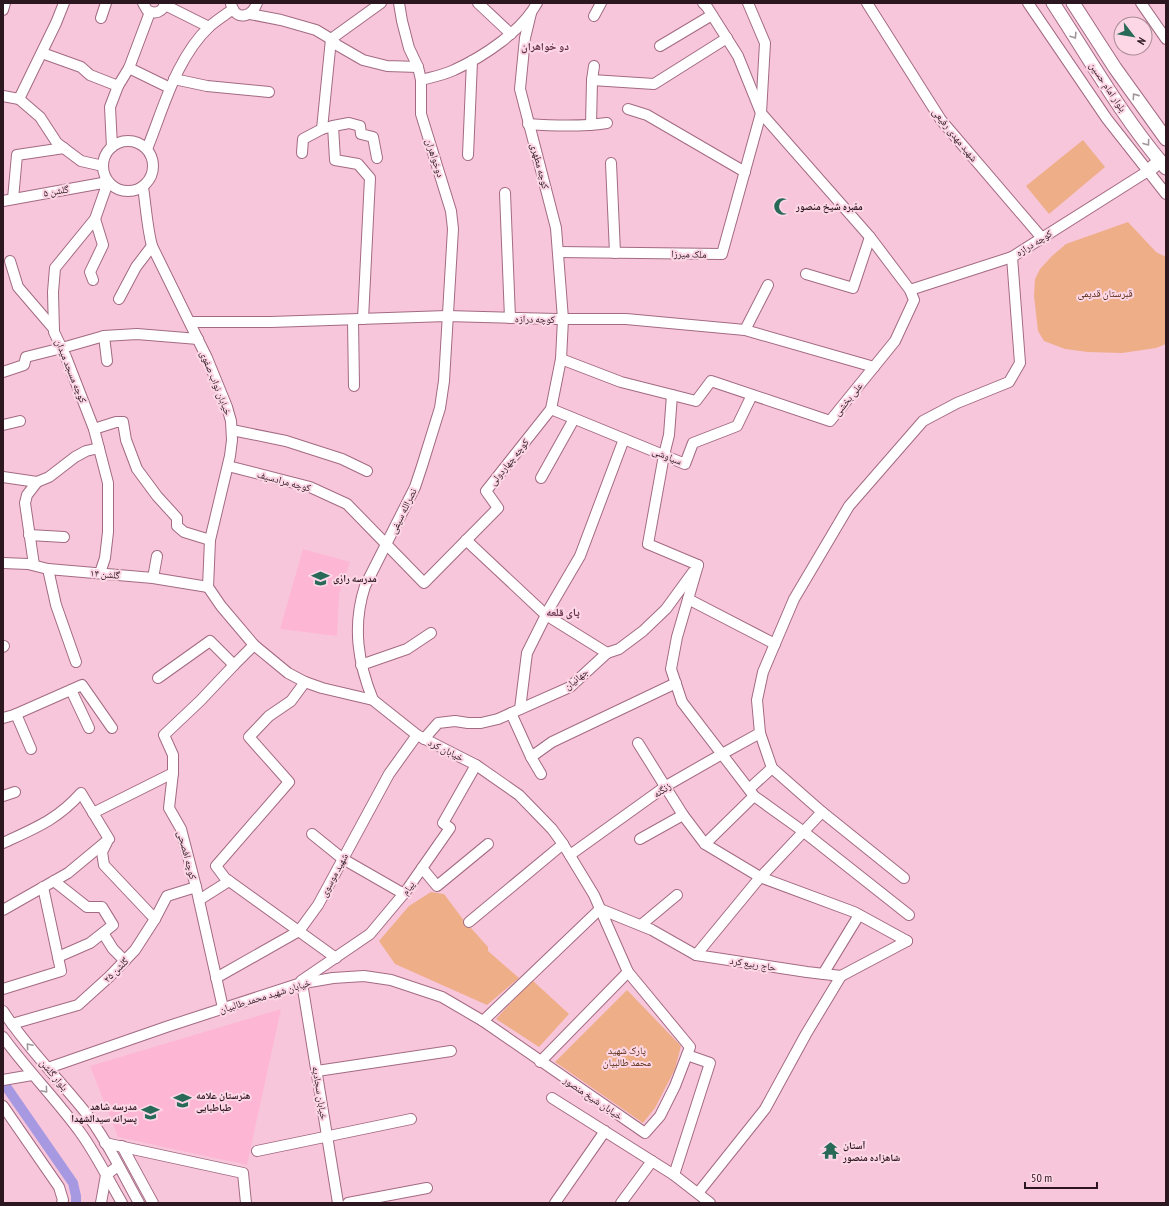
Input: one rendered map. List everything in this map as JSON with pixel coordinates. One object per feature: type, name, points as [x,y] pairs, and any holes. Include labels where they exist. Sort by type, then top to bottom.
[{"type":"main road","name":"بلوار امام حسین","points":[[1053,3],[1102,80],[1163,164]]},
{"type":"main road","name":"بلوار امام حسین","points":[[1073,3],[1115,68],[1166,139]]},
{"type":"main road","points":[[1148,171],[1163,164]]},
{"type":"street","points":[[3,10],[5,3]]},
{"type":"street","points":[[19,99],[42,53],[64,3]]},
{"type":"street","points":[[101,18],[106,3]]},
{"type":"street","points":[[143,3],[150,12],[157,13],[164,8],[165,4],[209,27]]},
{"type":"street","points":[[250,14],[257,3]]},
{"type":"street","points":[[322,129],[331,39],[381,3]]},
{"type":"street","name":"دوخواهران","points":[[399,3],[409,48],[418,67],[421,80],[421,114],[451,210],[453,229],[447,316]]},
{"type":"street","points":[[478,3],[511,34]]},
{"type":"street","points":[[421,80],[453,71],[472,61],[511,34],[531,13],[537,3]]},
{"type":"street","points":[[594,16],[601,3]]},
{"type":"street","points":[[703,3],[738,56],[761,113],[870,237],[910,290]]},
{"type":"street","name":"ملک میرزا","points":[[558,252],[722,254],[761,113],[765,43],[748,3]]},
{"type":"street","name":"شهید مهدی رفیعی","points":[[867,3],[941,120],[1042,238]]},
{"type":"street","points":[[1028,3],[1107,119],[1166,194]]},
{"type":"street","points":[[1141,3],[1166,39]]},
{"type":"street","points":[[147,149],[172,84],[188,54],[209,27],[232,6],[239,15],[250,14],[281,20],[316,30],[331,39],[337,46],[363,60],[388,66],[418,67]]},
{"type":"street","points":[[112,147],[110,107],[118,86],[129,68],[150,12]]},
{"type":"street","name":"کوچه مطهری","points":[[531,13],[525,38],[520,89],[556,228],[563,319],[561,359],[551,409]]},
{"type":"street","points":[[660,46],[712,15]]},
{"type":"street","points":[[592,80],[654,84],[727,38]]},
{"type":"street","points":[[42,53],[82,67],[90,75],[118,86]]},
{"type":"street","points":[[468,155],[472,61]]},
{"type":"street","points":[[591,125],[592,80],[594,66]]},
{"type":"street","points":[[129,68],[172,84],[269,92]]},
{"type":"street","points":[[3,96],[19,99],[40,117],[57,143],[81,161],[103,166]]},
{"type":"street","points":[[628,109],[647,115],[745,172]]},
{"type":"street","points":[[302,153],[303,139],[322,129],[348,123],[360,126],[361,134],[374,137],[377,158]]},
{"type":"street","points":[[528,124],[558,126],[607,123]]},
{"type":"street","points":[[332,126],[335,160],[358,164],[370,178],[354,386]]},
{"type":"street","points":[[130,141],[140,143],[147,149],[153,158],[154,169],[150,180],[143,188],[132,192],[122,191],[108,182],[103,166],[105,156],[112,147],[120,142],[130,141]]},
{"type":"street","points":[[8,200],[17,155],[64,148]]},
{"type":"street","points":[[610,163],[615,253]]},
{"type":"street","name":"کوچه درازه","points":[[910,290],[1012,257],[1148,171]]},
{"type":"street","name":"گلشن ۵","points":[[8,200],[108,182]]},
{"type":"street","name":"کوچه مسجد میدان","points":[[100,573],[108,532],[108,483],[94,429],[54,329],[53,292],[54,268],[95,219],[108,182]]},
{"type":"street","name":"خیابان نواب صفوی","points":[[143,188],[152,246],[198,338],[227,407],[232,430],[228,466],[210,540],[208,587]]},
{"type":"street","points":[[505,193],[510,318]]},
{"type":"street","points":[[93,280],[90,272],[103,245],[95,219]]},
{"type":"street","points":[[806,274],[853,288],[870,237]]},
{"type":"street","points":[[119,298],[136,267],[152,246]]},
{"type":"street","points":[[904,878],[822,812],[772,768],[760,733],[757,700],[763,672],[794,599],[849,506],[923,421],[957,403],[1009,382],[1020,363],[1012,257]]},
{"type":"street","points":[[10,261],[18,287],[54,329]]},
{"type":"street","points":[[745,330],[768,285]]},
{"type":"street","name":"علی بخشی","points":[[672,395],[696,402],[711,381],[830,420],[895,341],[914,300],[910,290]]},
{"type":"street","name":"کوچه درازه","points":[[190,322],[271,322],[447,316],[626,319],[745,330],[874,367]]},
{"type":"street","name":"نصرالله سیفی","points":[[373,700],[361,665],[357,622],[360,602],[365,586],[414,487],[440,408],[444,381],[447,316]]},
{"type":"street","points":[[3,372],[24,365],[26,357],[104,336],[137,334],[198,338]]},
{"type":"street","points":[[104,336],[107,361]]},
{"type":"street","points":[[561,359],[621,382],[672,395],[669,435],[648,544],[698,565],[677,638],[671,669],[682,702],[752,793],[909,915]]},
{"type":"street","name":"سیاوشی","points":[[551,409],[685,464],[693,443],[737,426],[752,395]]},
{"type":"street","name":"کوچه چهاردولی","points":[[424,583],[498,508],[486,492],[551,409]]},
{"type":"street","points":[[541,478],[574,419]]},
{"type":"street","points":[[3,425],[20,421]]},
{"type":"street","points":[[94,429],[116,422],[123,422],[126,440],[137,469],[157,496],[177,518],[177,526],[184,532],[210,540]]},
{"type":"street","points":[[232,430],[286,441],[342,459],[367,471]]},
{"type":"street","points":[[541,774],[531,758],[516,711],[527,653],[546,615],[580,556],[624,439]]},
{"type":"street","points":[[34,565],[25,502],[27,495],[37,482],[49,477],[75,457],[86,451],[99,448]]},
{"type":"street","name":"کوچه مرادسیف","points":[[228,466],[310,487],[347,504],[424,583]]},
{"type":"street","points":[[3,477],[37,482]]},
{"type":"street","points":[[29,535],[64,537]]},
{"type":"street","points":[[466,540],[546,615],[607,653]]},
{"type":"street","points":[[153,578],[157,556]]},
{"type":"street","name":"گلشن ۱۴","points":[[3,563],[28,564],[48,569],[153,578],[208,587]]},
{"type":"street","name":"جهانیان","points":[[420,737],[438,723],[455,721],[481,723],[498,719],[570,687],[607,653],[619,649],[643,631],[666,609],[698,565]]},
{"type":"street","points":[[48,569],[56,605],[76,662]]},
{"type":"street","name":"خیابان کرد","points":[[208,587],[221,606],[254,645],[288,673],[305,682],[322,688],[373,700],[420,737],[476,765],[519,794],[552,829],[563,844],[594,895],[628,972],[690,1047],[687,1055]]},
{"type":"street","points":[[688,599],[775,644]]},
{"type":"street","points":[[361,665],[407,649],[431,633]]},
{"type":"street","points":[[158,678],[210,641],[234,665]]},
{"type":"street","name":"کوچه افصحی","points":[[223,1008],[196,887],[181,829],[169,808],[173,773],[172,755],[164,735],[200,701],[254,645]]},
{"type":"street","points":[[305,682],[291,701],[269,716],[249,737],[289,782],[216,866],[229,881],[336,958]]},
{"type":"street","points":[[531,758],[552,742],[676,683]]},
{"type":"street","points":[[3,718],[16,714],[82,685],[112,728]]},
{"type":"street","points":[[71,690],[89,728]]},
{"type":"street","points":[[16,714],[32,749]]},
{"type":"street","name":"زنگنه","points":[[570,855],[666,786],[760,733]]},
{"type":"street","name":"شهید موسوی","points":[[216,978],[299,931],[318,905],[389,774],[420,737]]},
{"type":"street","points":[[638,743],[683,815],[705,844],[760,877],[859,915],[907,942],[841,976],[806,1034],[765,1109],[698,1194]]},
{"type":"street","name":"پیام","points":[[300,983],[370,934],[404,894],[450,828],[444,823],[476,765]]},
{"type":"street","points":[[705,844],[752,793],[772,768]]},
{"type":"street","points":[[93,813],[173,773]]},
{"type":"street","points":[[3,796],[15,792]]},
{"type":"street","points":[[3,842],[40,826],[67,808],[81,793],[109,839]]},
{"type":"street","points":[[696,955],[760,877],[822,812]]},
{"type":"street","points":[[640,839],[683,815]]},
{"type":"street","points":[[312,834],[343,859],[404,894]]},
{"type":"street","points":[[3,910],[68,873],[109,839]]},
{"type":"street","points":[[109,839],[102,852],[104,865],[155,918]]},
{"type":"street","points":[[422,868],[437,886],[488,844]]},
{"type":"street","points":[[468,922],[563,844]]},
{"type":"street","points":[[54,881],[87,907],[102,907],[113,925],[90,943],[58,958]]},
{"type":"street","points":[[199,900],[229,881]]},
{"type":"street","points":[[3,988],[61,971],[43,887]]},
{"type":"street","name":"گلشن ۲۵","points":[[12,1024],[78,1006],[135,950],[155,918],[166,896],[196,887]]},
{"type":"street","points":[[641,925],[676,895]]},
{"type":"street","points":[[483,1021],[600,909]]},
{"type":"street","name":"حاج ربیع کرد","points":[[600,909],[652,930],[696,955],[841,976]]},
{"type":"street","points":[[823,974],[859,915]]},
{"type":"street","points":[[103,933],[113,949],[124,961]]},
{"type":"street","points":[[540,1062],[628,972]]},
{"type":"street","name":"خیابان شهید محمد طالبیان","points":[[48,1068],[300,983],[333,978],[364,976],[392,980],[442,997],[483,1021],[540,1062]]},
{"type":"street","name":"خیابان سجادیه","points":[[300,983],[317,1070],[338,1203]]},
{"type":"street","name":"بلوار گلشن","points":[[3,1011],[86,1114],[105,1142],[139,1203]]},
{"type":"street","name":"بلوار گلشن","points":[[3,1037],[80,1133],[122,1203]]},
{"type":"street","points":[[317,1070],[451,1051]]},
{"type":"street","points":[[674,1175],[710,1063],[687,1055]]},
{"type":"street","name":"خیابان شیخ منصور","points":[[540,1062],[644,1133],[660,1116],[675,1086],[687,1055]]},
{"type":"street","points":[[3,1080],[32,1075]]},
{"type":"street","points":[[552,1098],[674,1175],[708,1202]]},
{"type":"street","points":[[3,1106],[59,1187],[63,1200],[62,1203]]},
{"type":"street","points":[[256,1151],[411,1119]]},
{"type":"street","points":[[555,1203],[605,1131]]},
{"type":"street","points":[[105,1142],[243,1173],[246,1203]]},
{"type":"street","points":[[122,1146],[153,1203]]},
{"type":"street","points":[[621,1203],[652,1161]]},
{"type":"street","points":[[101,1203],[106,1176],[118,1166]]},
{"type":"street","points":[[348,1203],[427,1188]]},
{"type":"shaded area","name":"مدرسه رازی","points":[[303,549],[350,562],[339,594],[337,636],[280,629]]},
{"type":"shaded area","name":"هنرستان علامه طباطبایی","points":[[281,1009],[247,1165],[118,1137],[90,1066]]},
{"type":"green space","points":[[1083,140],[1105,167],[1049,214],[1026,186]]},
{"type":"green space","name":"قبرستان قدیمی","points":[[1128,222],[1156,252],[1166,257],[1166,344],[1156,348],[1122,353],[1088,352],[1065,349],[1044,341],[1038,331],[1034,296],[1035,279],[1040,269],[1066,244]]},
{"type":"green space","points":[[431,892],[444,894],[462,918],[488,947],[488,951],[519,978],[487,1005],[395,964],[379,941],[409,906]]},
{"type":"green space","points":[[532,980],[569,1014],[539,1047],[496,1019]]},
{"type":"green space","name":"پارک شهید محمد طالبیان","points":[[627,990],[681,1046],[675,1069],[655,1108],[643,1123],[555,1062]]},
{"type":"waterway","points":[[3,1082],[73,1183],[76,1203]]},
{"type":"place","name":"مقبره شیخ منصور","points":[[783,206]]},
{"type":"place","name":"مدرسه رازی","points":[[320,578]]},
{"type":"place","name":"هنرستان علامه طباطبایی","points":[[183,1101]]},
{"type":"place","name":"مدرسه شاهد پسرانه سیدالشهدا","points":[[150,1112]]},
{"type":"place","name":"آستان شاهزاده منصور","points":[[830,1151]]},
{"type":"district","name":"دو خواهران","points":[[545,46]]},
{"type":"district","name":"پای قلعه","points":[[563,612]]}]
